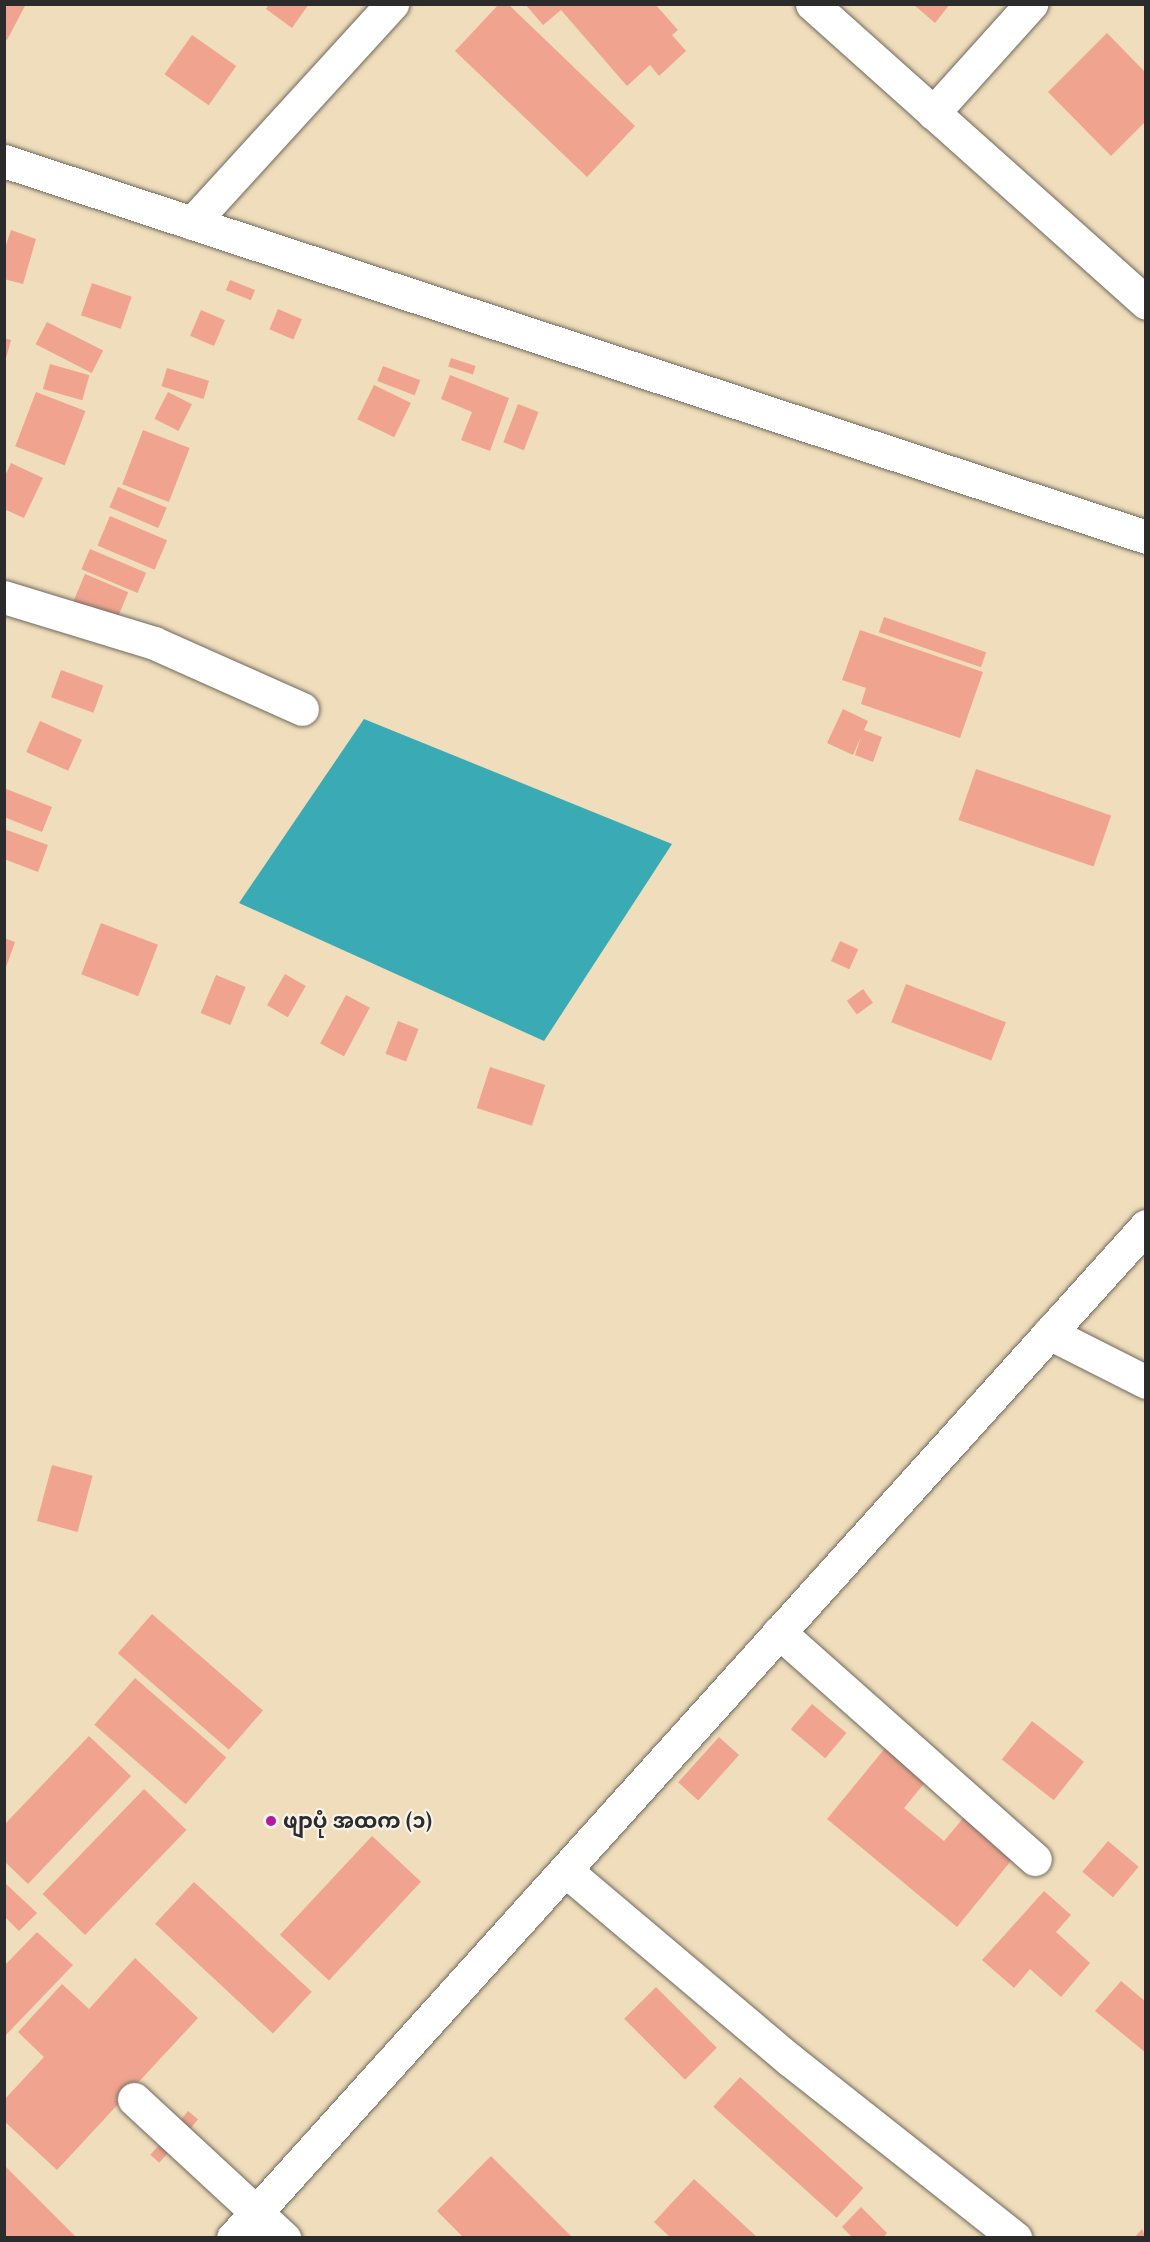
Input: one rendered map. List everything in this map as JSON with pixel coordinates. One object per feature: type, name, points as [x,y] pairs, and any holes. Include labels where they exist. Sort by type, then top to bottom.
[{"type":"street","points":[[192,223],[392,4]]},
{"type":"street","points":[[812,4],[1146,303]]},
{"type":"street","points":[[933,113],[1031,4]]},
{"type":"street","points":[[4,161],[1146,537]]},
{"type":"street","points":[[4,597],[154,644],[302,710]]},
{"type":"street","points":[[233,2238],[1146,1226]]},
{"type":"street","points":[[1048,1333],[1146,1382]]},
{"type":"street","points":[[779,1632],[1035,1859]]},
{"type":"street","points":[[565,1870],[790,2060],[1015,2238]]},
{"type":"street","points":[[134,2099],[284,2238]]},
{"type":"water","points":[[364,719],[672,844],[544,1041],[239,903]]},
{"type":"building","points":[[4,4],[26,4],[7,40],[4,39]]},
{"type":"building","points":[[269,4],[309,4],[292,28],[266,9]]},
{"type":"building","points":[[499,4],[508,4],[635,126],[587,177],[455,51]]},
{"type":"building","points":[[525,4],[655,4],[678,30],[672,35],[686,51],[659,76],[650,65],[627,86],[561,10],[543,25]]},
{"type":"building","points":[[913,4],[950,4],[935,23]]},
{"type":"building","points":[[1107,33],[1146,73],[1146,121],[1111,156],[1048,92]]},
{"type":"building","points":[[192,35],[236,66],[209,105],[164,74]]},
{"type":"building","points":[[11,230],[36,239],[23,284],[4,279],[4,251]]},
{"type":"building","points":[[230,280],[255,290],[251,300],[226,290]]},
{"type":"building","points":[[92,283],[132,297],[121,329],[81,315]]},
{"type":"building","points":[[278,309],[302,319],[293,339],[269,329]]},
{"type":"building","points":[[201,310],[225,320],[214,346],[190,336]]},
{"type":"building","points":[[47,322],[103,351],[92,373],[36,344]]},
{"type":"building","points":[[4,338],[11,340],[5,362],[4,362]]},
{"type":"building","points":[[451,358],[476,366],[473,375],[448,367]]},
{"type":"building","points":[[50,364],[89,375],[82,400],[43,389]]},
{"type":"building","points":[[383,366],[420,380],[415,395],[377,381]]},
{"type":"building","points":[[167,368],[209,381],[204,399],[161,386]]},
{"type":"building","points":[[450,375],[509,398],[490,451],[461,440],[472,412],[441,399]]},
{"type":"building","points":[[374,385],[411,403],[394,437],[357,419]]},
{"type":"building","points":[[36,392],[85,411],[65,465],[15,446]]},
{"type":"building","points":[[168,392],[192,404],[178,431],[154,419]]},
{"type":"building","points":[[518,404],[539,412],[524,450],[503,442]]},
{"type":"building","points":[[143,430],[190,448],[169,502],[122,484]]},
{"type":"building","points":[[11,463],[43,478],[24,518],[4,509],[4,478]]},
{"type":"building","points":[[118,487],[167,508],[158,528],[109,507]]},
{"type":"building","points":[[110,516],[167,540],[155,570],[97,545]]},
{"type":"building","points":[[90,549],[146,573],[138,593],[81,569]]},
{"type":"building","points":[[85,574],[128,592],[116,621],[73,603]]},
{"type":"building","points":[[884,617],[986,652],[981,667],[879,632]]},
{"type":"building","points":[[860,630],[983,672],[960,738],[861,704],[866,688],[842,680]]},
{"type":"building","points":[[61,670],[103,685],[93,713],[51,697]]},
{"type":"building","points":[[843,709],[868,721],[864,730],[882,737],[873,762],[855,755],[861,737],[853,755],[827,743]]},
{"type":"building","points":[[40,721],[82,740],[68,771],[26,752]]},
{"type":"building","points":[[976,769],[1111,816],[1094,867],[958,820]]},
{"type":"building","points":[[4,788],[52,807],[42,832],[4,817]]},
{"type":"building","points":[[4,829],[48,845],[38,872],[4,859]]},
{"type":"building","points":[[101,923],[158,945],[138,996],[81,974]]},
{"type":"building","points":[[4,938],[15,942],[5,970],[4,970]]},
{"type":"building","points":[[840,941],[858,949],[849,969],[831,961]]},
{"type":"building","points":[[285,974],[306,986],[288,1017],[267,1005]]},
{"type":"building","points":[[216,975],[246,987],[230,1025],[201,1013]]},
{"type":"building","points":[[906,984],[1006,1022],[991,1061],[891,1022]]},
{"type":"building","points":[[863,989],[873,1003],[857,1015],[847,1001]]},
{"type":"building","points":[[346,995],[370,1008],[344,1056],[320,1044]]},
{"type":"building","points":[[398,1021],[419,1029],[406,1062],[385,1054]]},
{"type":"building","points":[[490,1067],[545,1085],[532,1126],[477,1108]]},
{"type":"building","points":[[52,1465],[93,1476],[78,1532],[37,1521]]},
{"type":"building","points":[[152,1614],[263,1710],[229,1750],[118,1653]]},
{"type":"building","points":[[135,1678],[226,1757],[186,1804],[94,1725]]},
{"type":"building","points":[[812,1704],[846,1733],[825,1758],[791,1729]]},
{"type":"building","points":[[1032,1721],[1084,1762],[1054,1800],[1002,1760]]},
{"type":"building","points":[[89,1736],[131,1776],[28,1884],[4,1861],[4,1825]]},
{"type":"building","points":[[719,1737],[739,1755],[698,1800],[678,1782]]},
{"type":"building","points":[[886,1747],[927,1780],[904,1808],[944,1841],[970,1810],[1019,1851],[957,1927],[827,1819]]},
{"type":"building","points":[[144,1789],[186,1830],[85,1935],[43,1894]]},
{"type":"building","points":[[372,1836],[421,1882],[329,1980],[280,1935]]},
{"type":"building","points":[[1108,1841],[1139,1867],[1113,1897],[1082,1872]]},
{"type":"building","points":[[4,1882],[37,1913],[19,1931],[4,1916]]},
{"type":"building","points":[[194,1882],[312,1992],[273,2033],[155,1924]]},
{"type":"building","points":[[1044,1891],[1071,1915],[1056,1932],[1090,1963],[1061,1997],[1030,1969],[1014,1988],[982,1960]]},
{"type":"building","points":[[37,1932],[73,1965],[4,2037],[4,1966]]},
{"type":"building","points":[[135,1958],[198,2018],[57,2170],[4,2121],[4,2100],[44,2057],[18,2032],[62,1984],[89,2009]]},
{"type":"building","points":[[1121,1981],[1146,2002],[1146,2053],[1095,2011]]},
{"type":"building","points":[[656,1987],[717,2048],[685,2080],[624,2019]]},
{"type":"building","points":[[740,2077],[863,2188],[837,2218],[713,2107]]},
{"type":"building","points":[[188,2111],[198,2119],[189,2130],[179,2122]]},
{"type":"building","points":[[159,2145],[168,2153],[159,2163],[150,2155]]},
{"type":"building","points":[[491,2156],[573,2238],[464,2238],[437,2211]]},
{"type":"building","points":[[4,2165],[77,2238],[4,2238]]},
{"type":"building","points":[[694,2179],[758,2238],[671,2238],[654,2222]]},
{"type":"building","points":[[861,2207],[887,2233],[883,2238],[853,2238],[842,2227]]},
{"type":"building","points":[[1142,2229],[1146,2238],[1134,2238]]},
{"type":"place","name":"ဖျာပုံ အထက (၁)","points":[[271,1821]]}]
